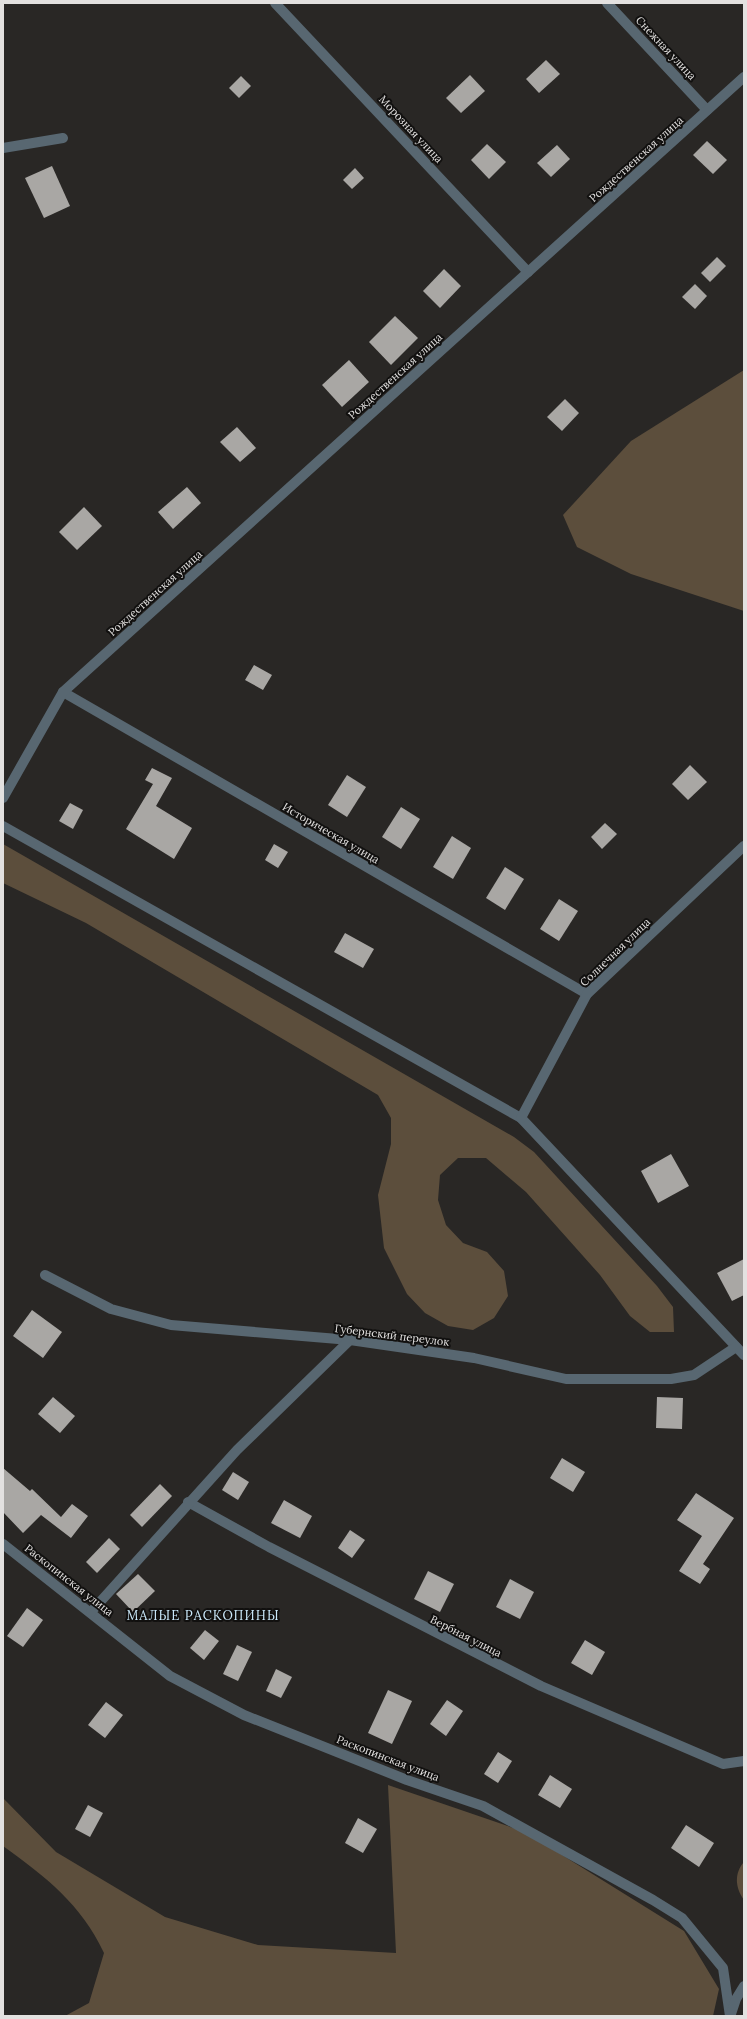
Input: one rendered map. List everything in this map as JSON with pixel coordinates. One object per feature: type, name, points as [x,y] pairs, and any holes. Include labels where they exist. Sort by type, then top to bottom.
[{"type":"street","name":"Морозная улица","points":[[275,3],[528,272]]},
{"type":"street","name":"Снежная улица","points":[[607,3],[707,110]]},
{"type":"street","name":"Рождественская улица","points":[[3,798],[62,692],[744,77]]},
{"type":"street","points":[[3,148],[63,138]]},
{"type":"street","name":"Историческая улица","points":[[62,692],[587,994]]},
{"type":"street","points":[[3,826],[521,1118],[744,1355]]},
{"type":"street","name":"Солнечная улица","points":[[521,1118],[587,994],[744,846]]},
{"type":"street","name":"Губернский переулок","points":[[45,1275],[111,1309],[171,1325],[350,1340],[474,1358],[566,1379],[671,1379],[694,1375],[736,1347]]},
{"type":"street","points":[[90,1612],[188,1502],[237,1450],[350,1340]]},
{"type":"street","name":"Вербная улица","points":[[188,1502],[276,1551],[540,1686],[723,1764],[744,1761]]},
{"type":"street","name":"Раскопинская улица","points":[[3,1544],[170,1676],[244,1715],[407,1780],[483,1806],[653,1900],[682,1918],[722,1968],[730,2016]]},
{"type":"street","points":[[730,2016],[736,1999],[744,1986]]},
{"type":"shaded area","points":[[744,370],[744,611],[631,574],[577,547],[563,515],[631,441]]},
{"type":"shaded area","points":[[3,844],[514,1137],[534,1152],[657,1286],[673,1307],[674,1332],[650,1332],[630,1316],[600,1275],[526,1192],[486,1158],[458,1158],[440,1175],[438,1200],[446,1225],[463,1243],[487,1252],[504,1271],[508,1296],[494,1318],[473,1330],[448,1326],[425,1313],[407,1294],[384,1248],[378,1195],[391,1144],[391,1118],[378,1095],[86,923],[3,883]]},
{"type":"shaded area","points":[[388,1785],[525,1832],[684,1931],[719,1989],[713,2016],[65,2016],[89,2003],[104,1953],[85,1920],[61,1893],[34,1869],[3,1846],[3,1798],[56,1852],[165,1917],[258,1945],[396,1953]]},
{"type":"shaded area","points":[[744,1862],[744,1900],[737,1886],[737,1876]]},
{"type":"building","points":[[546,60],[560,74],[539,93],[526,79]]},
{"type":"building","points":[[470,75],[485,91],[461,113],[446,98]]},
{"type":"building","points":[[241,76],[251,86],[239,98],[229,88]]},
{"type":"building","points":[[707,141],[727,160],[713,174],[693,155]]},
{"type":"building","points":[[487,144],[506,162],[489,179],[471,160]]},
{"type":"building","points":[[557,145],[570,159],[551,177],[537,163]]},
{"type":"building","points":[[52,166],[70,206],[44,218],[25,178]]},
{"type":"building","points":[[355,168],[364,178],[352,189],[343,180]]},
{"type":"building","points":[[717,257],[726,266],[710,282],[701,273]]},
{"type":"building","points":[[444,269],[461,286],[440,308],[423,291]]},
{"type":"building","points":[[695,284],[707,296],[695,309],[682,297]]},
{"type":"building","points":[[395,316],[418,338],[391,365],[369,342]]},
{"type":"building","points":[[349,360],[369,382],[342,407],[322,385]]},
{"type":"building","points":[[565,399],[579,413],[562,431],[547,417]]},
{"type":"building","points":[[237,427],[256,448],[240,462],[220,442]]},
{"type":"building","points":[[187,487],[201,503],[173,529],[158,512]]},
{"type":"building","points":[[84,507],[102,526],[77,550],[59,532]]},
{"type":"building","points":[[254,665],[272,675],[263,690],[245,680]]},
{"type":"building","points":[[690,765],[707,782],[688,800],[672,784]]},
{"type":"building","points":[[152,768],[172,778],[156,806],[192,828],[174,859],[126,829],[153,784],[145,780]]},
{"type":"building","points":[[347,775],[366,787],[347,817],[328,805]]},
{"type":"building","points":[[70,803],[83,810],[73,829],[59,821]]},
{"type":"building","points":[[401,807],[420,819],[401,849],[382,837]]},
{"type":"building","points":[[605,823],[617,834],[602,849],[591,837]]},
{"type":"building","points":[[452,836],[471,848],[453,879],[433,867]]},
{"type":"building","points":[[274,844],[288,852],[278,868],[265,860]]},
{"type":"building","points":[[505,867],[524,879],[505,910],[486,898]]},
{"type":"building","points":[[559,899],[578,911],[559,941],[540,929]]},
{"type":"building","points":[[345,933],[374,949],[363,968],[334,952]]},
{"type":"building","points":[[671,1154],[689,1186],[658,1203],[641,1171]]},
{"type":"building","points":[[744,1259],[744,1295],[732,1301],[717,1273]]},
{"type":"building","points":[[32,1310],[62,1332],[43,1358],[13,1336]]},
{"type":"building","points":[[53,1397],[75,1416],[60,1433],[38,1414]]},
{"type":"building","points":[[657,1397],[683,1398],[682,1429],[656,1428]]},
{"type":"building","points":[[562,1458],[585,1472],[573,1492],[550,1478]]},
{"type":"building","points":[[3,1468],[30,1491],[32,1489],[61,1517],[72,1504],[88,1516],[71,1538],[41,1515],[23,1533],[3,1512]]},
{"type":"building","points":[[233,1472],[249,1482],[238,1500],[222,1490]]},
{"type":"building","points":[[160,1484],[172,1496],[142,1527],[130,1515]]},
{"type":"building","points":[[696,1493],[734,1518],[703,1564],[710,1569],[700,1584],[679,1571],[702,1536],[677,1520]]},
{"type":"building","points":[[284,1500],[312,1516],[300,1538],[271,1523]]},
{"type":"building","points":[[350,1530],[365,1540],[352,1558],[338,1548]]},
{"type":"building","points":[[109,1538],[120,1549],[97,1573],[86,1562]]},
{"type":"building","points":[[428,1571],[454,1584],[440,1612],[414,1599]]},
{"type":"building","points":[[138,1574],[155,1591],[133,1612],[116,1594]]},
{"type":"building","points":[[510,1579],[534,1592],[520,1619],[496,1607]]},
{"type":"building","points":[[27,1608],[43,1620],[23,1647],[7,1636]]},
{"type":"building","points":[[205,1630],[219,1641],[204,1660],[190,1648]]},
{"type":"building","points":[[585,1640],[605,1652],[592,1675],[571,1663]]},
{"type":"building","points":[[237,1645],[252,1652],[238,1681],[223,1674]]},
{"type":"building","points":[[276,1669],[292,1677],[281,1698],[266,1691]]},
{"type":"building","points":[[388,1690],[412,1701],[392,1744],[368,1733]]},
{"type":"building","points":[[447,1700],[463,1711],[446,1736],[430,1724]]},
{"type":"building","points":[[106,1702],[123,1715],[105,1738],[88,1725]]},
{"type":"building","points":[[498,1752],[512,1761],[498,1783],[484,1774]]},
{"type":"building","points":[[550,1775],[572,1789],[560,1808],[538,1795]]},
{"type":"building","points":[[88,1805],[103,1813],[90,1837],[75,1829]]},
{"type":"building","points":[[358,1818],[377,1829],[363,1853],[345,1843]]},
{"type":"building","points":[[686,1825],[714,1843],[699,1867],[671,1848]]},
{"type":"district","name":"МАЛЫЕ РАСКОПИНЫ","points":[[203,1615]]}]
